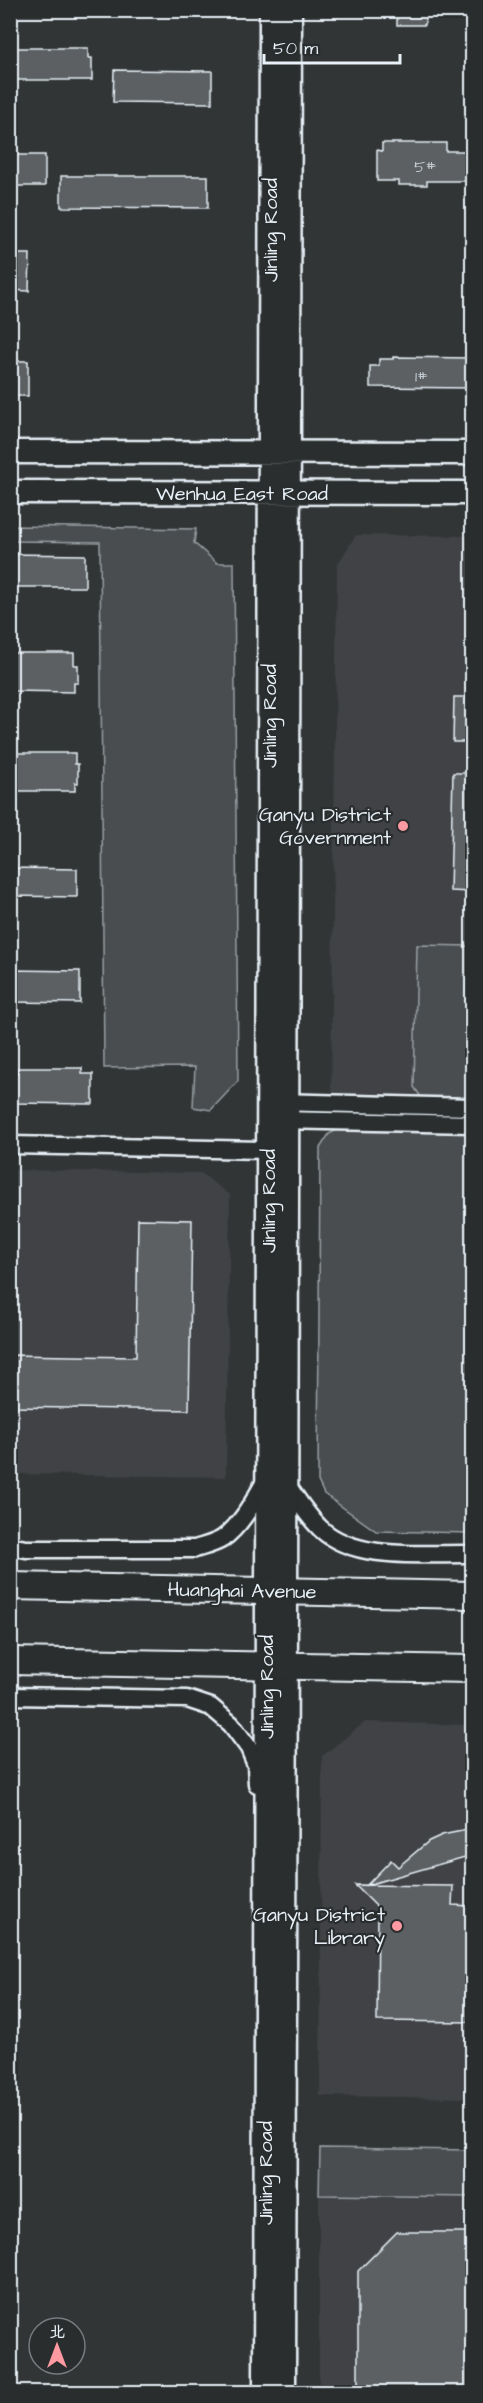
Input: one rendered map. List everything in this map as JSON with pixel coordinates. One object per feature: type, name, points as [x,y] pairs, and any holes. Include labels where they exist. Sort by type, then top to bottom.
[{"type":"main road","name":"Huanghai Avenue","points":[[10,1586],[472,1594]]},
{"type":"main road","points":[[10,1660],[472,1669]]},
{"type":"street","name":"Jinling Road","points":[[265,2392],[266,1955],[277,1591],[279,452],[271,10]]},
{"type":"street","name":"Jinling Road","points":[[279,452],[290,10]]},
{"type":"street","name":"Wenhua East Road","points":[[10,452],[472,453]]},
{"type":"street","name":"Wenhua East Road","points":[[10,492],[472,493]]},
{"type":"street","points":[[278,1111],[472,1107]]},
{"type":"street","name":"Jinling Road","points":[[277,1481],[268,1150],[278,1111]]},
{"type":"street","points":[[278,1111],[472,1124]]},
{"type":"street","points":[[10,1145],[268,1150]]},
{"type":"street","points":[[10,1546],[26,1550],[195,1549],[221,1539],[277,1481],[320,1528],[340,1543],[372,1552],[472,1554]]},
{"type":"street","name":"Jinling Road","points":[[276,1665],[284,2392]]},
{"type":"street","points":[[10,1696],[187,1699],[211,1707],[231,1724],[249,1748],[256,1765],[257,1940],[266,1955]]},
{"type":"shaded area","points":[[11,526],[196,529],[194,543],[217,563],[234,563],[238,1081],[211,1110],[193,1107],[195,1067],[104,1068],[100,542],[11,541]]},
{"type":"shaded area","name":"Ganyu District Government","points":[[356,535],[472,536],[472,1098],[334,1095],[331,1087],[337,565]]},
{"type":"shaded area","points":[[417,945],[472,946],[472,1098],[421,1097],[414,1087]]},
{"type":"shaded area","points":[[337,1130],[472,1133],[472,1533],[376,1531],[324,1494],[318,1481],[320,1148],[329,1134]]},
{"type":"shaded area","points":[[11,1170],[201,1173],[230,1195],[226,1477],[11,1474]]},
{"type":"shaded area","name":"Ganyu District Library","points":[[365,1722],[472,1725],[472,2098],[320,2096],[322,1756]]},
{"type":"shaded area","points":[[320,2148],[472,2150],[472,2197],[319,2195]]},
{"type":"shaded area","points":[[319,2195],[472,2197],[472,2392],[319,2392]]},
{"type":"building","points":[[397,10],[425,10],[425,25],[397,25]]},
{"type":"building","points":[[10,48],[88,48],[88,58],[92,58],[92,80],[10,80]]},
{"type":"building","points":[[114,70],[212,71],[212,103],[113,102]]},
{"type":"building","points":[[382,143],[446,143],[446,151],[472,151],[472,181],[427,181],[427,185],[399,185],[399,181],[377,181],[377,150],[382,151]]},
{"type":"building","points":[[10,155],[45,155],[45,186],[10,186]]},
{"type":"building","points":[[61,176],[208,176],[208,208],[61,207]]},
{"type":"building","points":[[10,254],[30,254],[29,291],[10,290]]},
{"type":"building","points":[[393,357],[472,358],[472,388],[370,387],[370,366],[379,366],[379,359],[393,359]]},
{"type":"building","points":[[10,361],[28,361],[28,396],[10,396]]},
{"type":"building","points":[[10,554],[85,555],[85,587],[10,587]]},
{"type":"building","points":[[10,653],[74,653],[74,665],[78,665],[78,683],[74,683],[74,692],[10,691]]},
{"type":"building","points":[[454,697],[472,697],[472,742],[453,742]]},
{"type":"building","points":[[10,753],[75,753],[75,764],[78,764],[78,783],[75,783],[75,791],[10,791]]},
{"type":"building","points":[[453,773],[472,773],[472,892],[450,891]]},
{"type":"building","points":[[10,868],[77,869],[77,897],[10,896]]},
{"type":"building","points":[[10,970],[80,971],[80,1003],[10,1002]]},
{"type":"building","points":[[17,1068],[82,1068],[82,1074],[93,1074],[93,1104],[10,1103],[10,1073],[17,1073]]},
{"type":"building","points":[[138,1219],[192,1220],[189,1410],[10,1407],[10,1355],[136,1357]]},
{"type":"building","points":[[472,1829],[472,1855],[367,1885],[391,1860],[398,1867],[429,1841],[442,1835]]},
{"type":"building","points":[[355,1885],[453,1886],[452,1905],[472,1906],[472,2022],[377,2021],[378,1908]]},
{"type":"building","points":[[397,2232],[472,2232],[472,2392],[358,2392],[358,2271]]},
{"type":"place","name":"Ganyu District Government","points":[[403,826]]},
{"type":"place","name":"Ganyu District Library","points":[[397,1926]]}]
